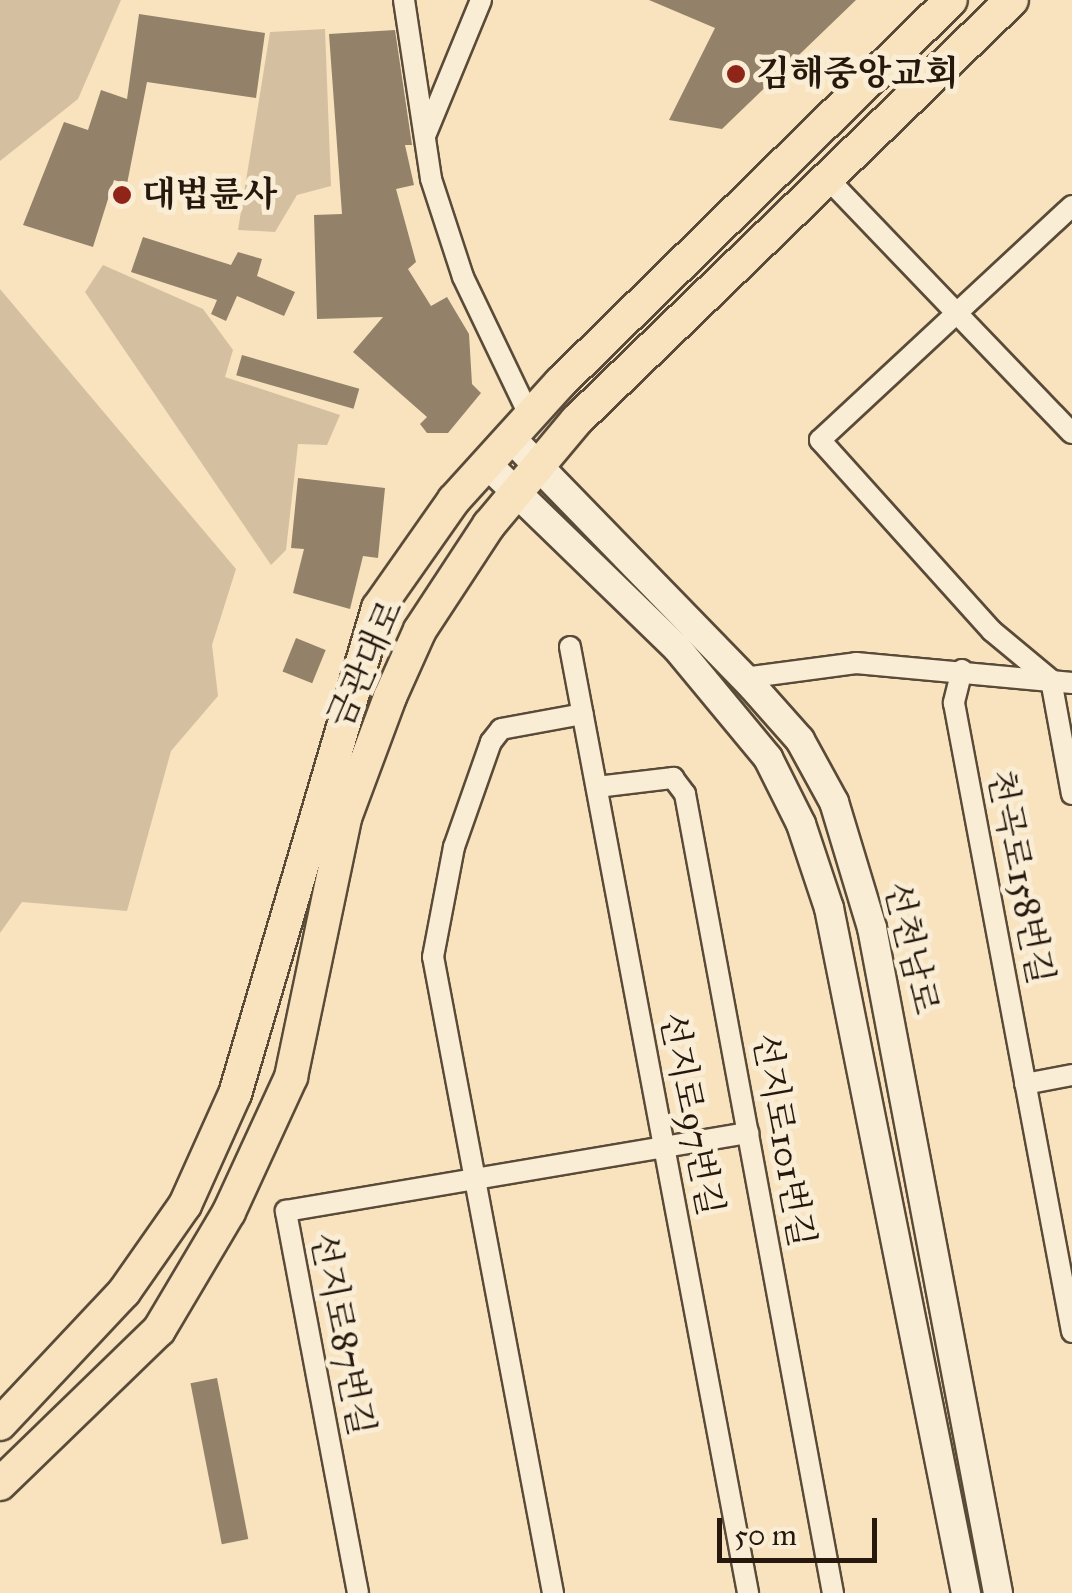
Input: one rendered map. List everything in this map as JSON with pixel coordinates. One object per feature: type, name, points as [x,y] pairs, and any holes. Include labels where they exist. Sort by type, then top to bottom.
[{"type":"main road","name":"금관대로","points":[[0,1424],[124,1292],[185,1204],[234,1094],[360,644],[487,464],[686,259],[950,0]]},
{"type":"main road","name":"금관대로","points":[[0,1484],[159,1330],[229,1212],[291,1078],[345,818],[390,697],[420,630],[526,476],[1012,0]]},
{"type":"main road","points":[[653,349],[636,336],[676,294],[686,259]]},
{"type":"main road","name":"선천남로","points":[[520,428],[526,476],[768,758],[801,824],[829,908],[966,1593]]},
{"type":"main road","name":"선천남로","points":[[487,464],[526,476],[744,678],[800,740],[834,802],[872,928],[998,1593]]},
{"type":"street","points":[[404,0],[425,136],[464,277],[520,428]]},
{"type":"street","points":[[425,136],[480,0]]},
{"type":"street","points":[[830,181],[1072,433]]},
{"type":"street","points":[[1072,206],[820,440],[992,631],[1061,681],[1072,794]]},
{"type":"street","name":"선지로97번길","points":[[570,646],[748,1593]]},
{"type":"street","points":[[744,678],[856,663],[1061,681]]},
{"type":"street","name":"천곡로158번길","points":[[962,670],[954,703],[1072,1332]]},
{"type":"street","points":[[553,1593],[470,1180],[435,925],[491,742],[501,729],[583,714]]},
{"type":"street","name":"선지로101번길","points":[[597,787],[673,778],[686,794],[833,1593]]},
{"type":"street","points":[[1025,1084],[1072,1075]]},
{"type":"street","name":"선지로87번길","points":[[358,1593],[286,1211],[748,1132]]},
{"type":"shaded area","points":[[0,0],[121,0],[78,99],[0,161]]},
{"type":"shaded area","points":[[325,29],[331,186],[297,195],[275,232],[238,230],[270,32]]},
{"type":"shaded area","points":[[103,265],[203,309],[233,350],[225,377],[340,415],[327,445],[298,444],[286,550],[271,565],[85,292]]},
{"type":"shaded area","points":[[0,289],[236,569],[212,645],[218,696],[171,751],[127,911],[22,902],[0,933]]},
{"type":"building","name":"김해중앙교회","points":[[649,0],[856,0],[722,129],[669,120],[715,28]]},
{"type":"building","points":[[139,14],[265,33],[256,98],[147,82],[127,184],[114,180],[93,247],[23,225],[64,122],[88,130],[101,90],[127,99]]},
{"type":"building","points":[[395,30],[412,145],[405,145],[414,185],[396,189],[416,262],[408,269],[431,306],[447,297],[469,334],[472,384],[481,393],[448,433],[427,433],[420,424],[427,417],[353,352],[383,317],[317,319],[314,215],[342,214],[329,34]]},
{"type":"building","points":[[143,237],[231,265],[238,252],[262,259],[257,276],[295,292],[284,316],[237,296],[226,321],[211,314],[217,300],[131,272]]},
{"type":"building","points":[[242,355],[359,389],[353,409],[236,375]]},
{"type":"building","points":[[298,478],[385,488],[378,558],[363,556],[350,609],[293,593],[304,549],[291,548]]},
{"type":"building","points":[[296,638],[326,650],[312,683],[283,671]]},
{"type":"building","points":[[217,1378],[248,1539],[222,1544],[190,1383]]},
{"type":"place","name":"김해중앙교회","points":[[736,74]]},
{"type":"place","name":"대법륜사","points":[[122,195]]}]
